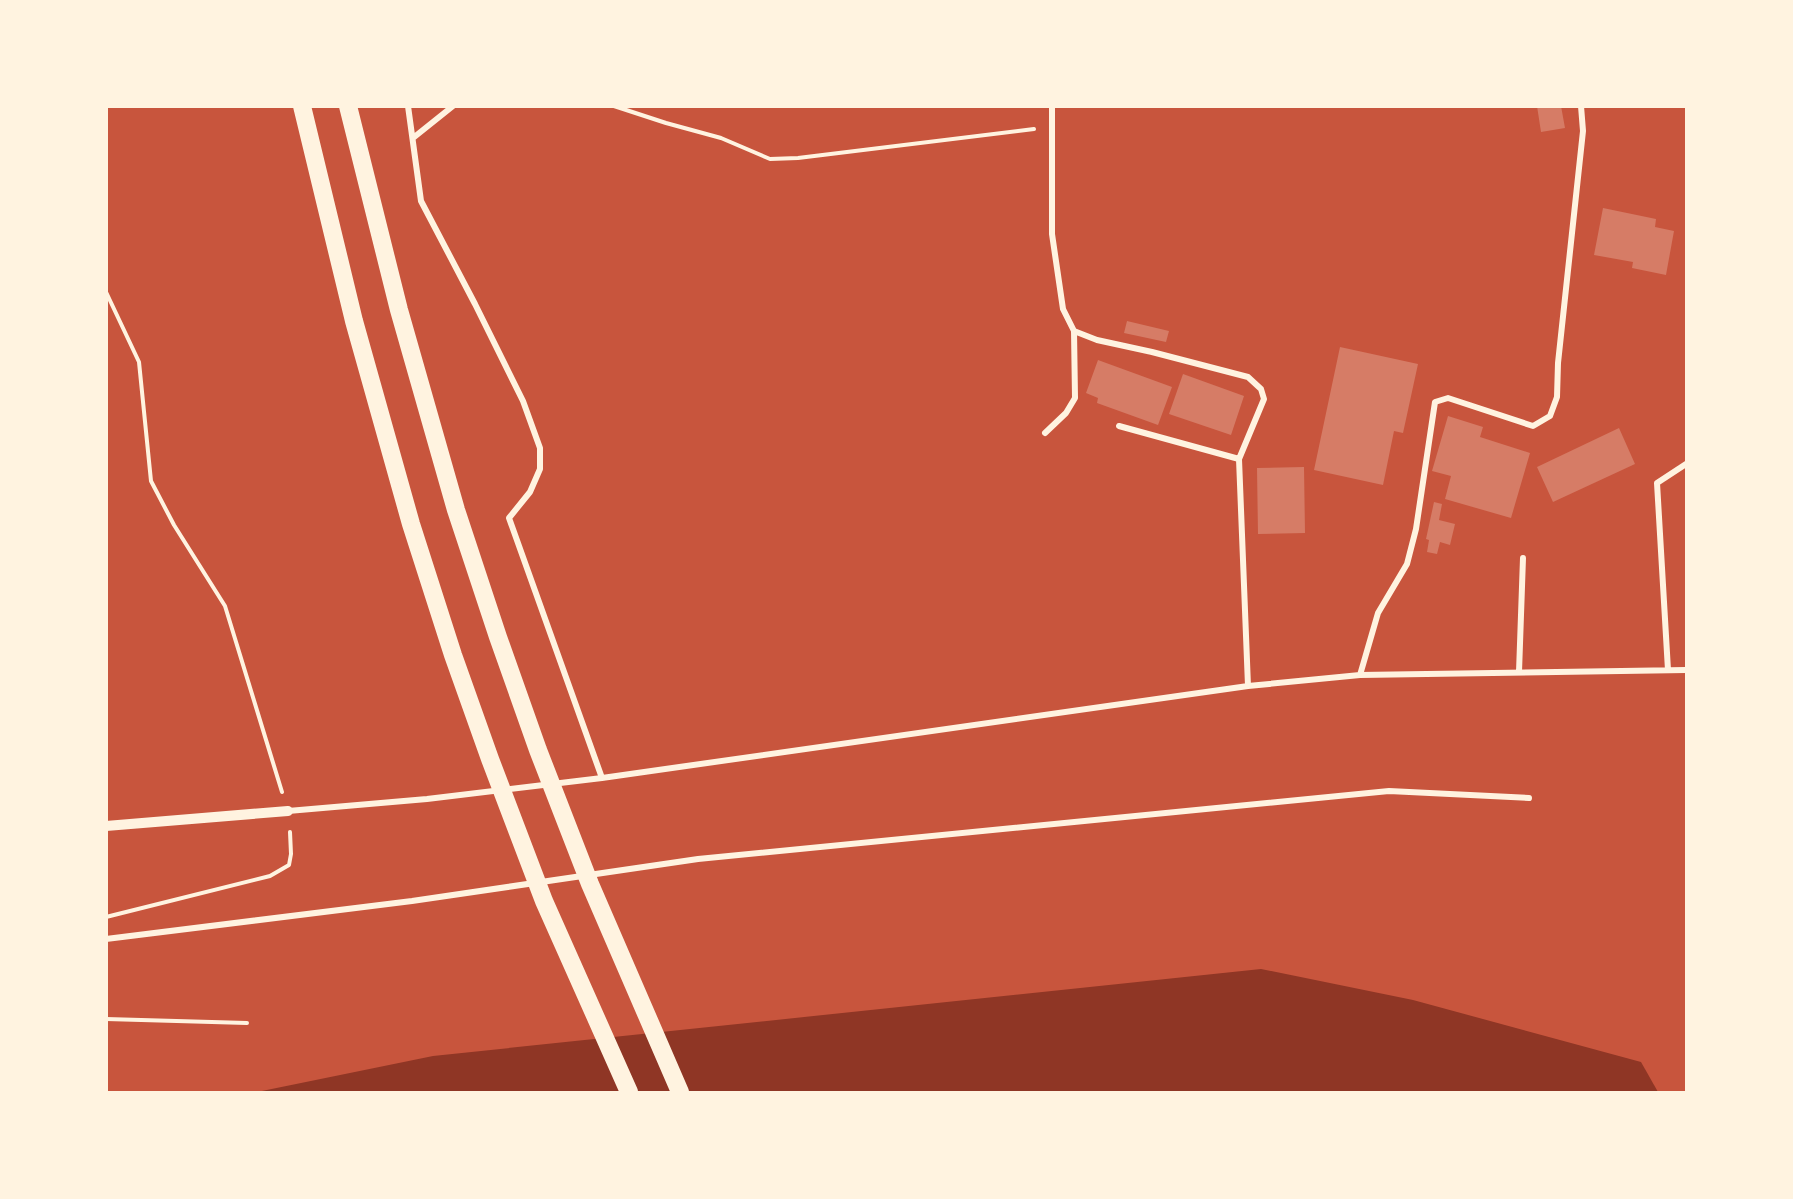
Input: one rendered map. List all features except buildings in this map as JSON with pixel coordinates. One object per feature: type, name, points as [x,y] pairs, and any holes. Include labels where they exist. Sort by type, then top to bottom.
[{"type":"highway","points":[[302,106],[354,321],[411,524],[453,655],[544,901],[629,1092]]},
{"type":"highway","points":[[348,106],[399,310],[456,510],[501,647],[590,884],[680,1092]]},
{"type":"street","points":[[408,106],[421,201],[517,390],[540,448],[540,469],[530,492],[509,518],[602,778]]},
{"type":"street","points":[[413,138],[453,106]]},
{"type":"street","points":[[1046,433],[1066,413],[1075,398],[1074,331],[1063,309],[1052,234],[1052,106]]},
{"type":"street","points":[[1360,675],[1378,613],[1407,564],[1416,529],[1435,402],[1448,398],[1533,426],[1550,416],[1557,397],[1558,363],[1583,131],[1581,106]]},
{"type":"street","points":[[1074,331],[1097,340],[1248,377],[1261,388],[1264,399],[1239,459],[1248,686]]},
{"type":"street","points":[[1119,426],[1239,459]]},
{"type":"street","points":[[1668,670],[1657,483],[1686,464]]},
{"type":"street","points":[[1519,672],[1523,558]]},
{"type":"street","points":[[106,826],[427,799],[602,778],[1248,686],[1360,675],[1686,670]]},
{"type":"street","points":[[106,939],[412,902],[686,860],[734,855],[1389,791],[1529,798]]},
{"type":"path","points":[[614,106],[721,138],[770,159],[798,158],[1052,127]]},
{"type":"path","points":[[106,292],[139,362],[151,481],[174,525],[225,606],[288,811],[291,854],[289,865],[270,876],[106,916]]},
{"type":"path","points":[[106,1019],[247,1023]]},
{"type":"shaded area","points":[[1261,969],[1413,1000],[1641,1062],[1658,1092],[257,1092],[433,1056]]}]
